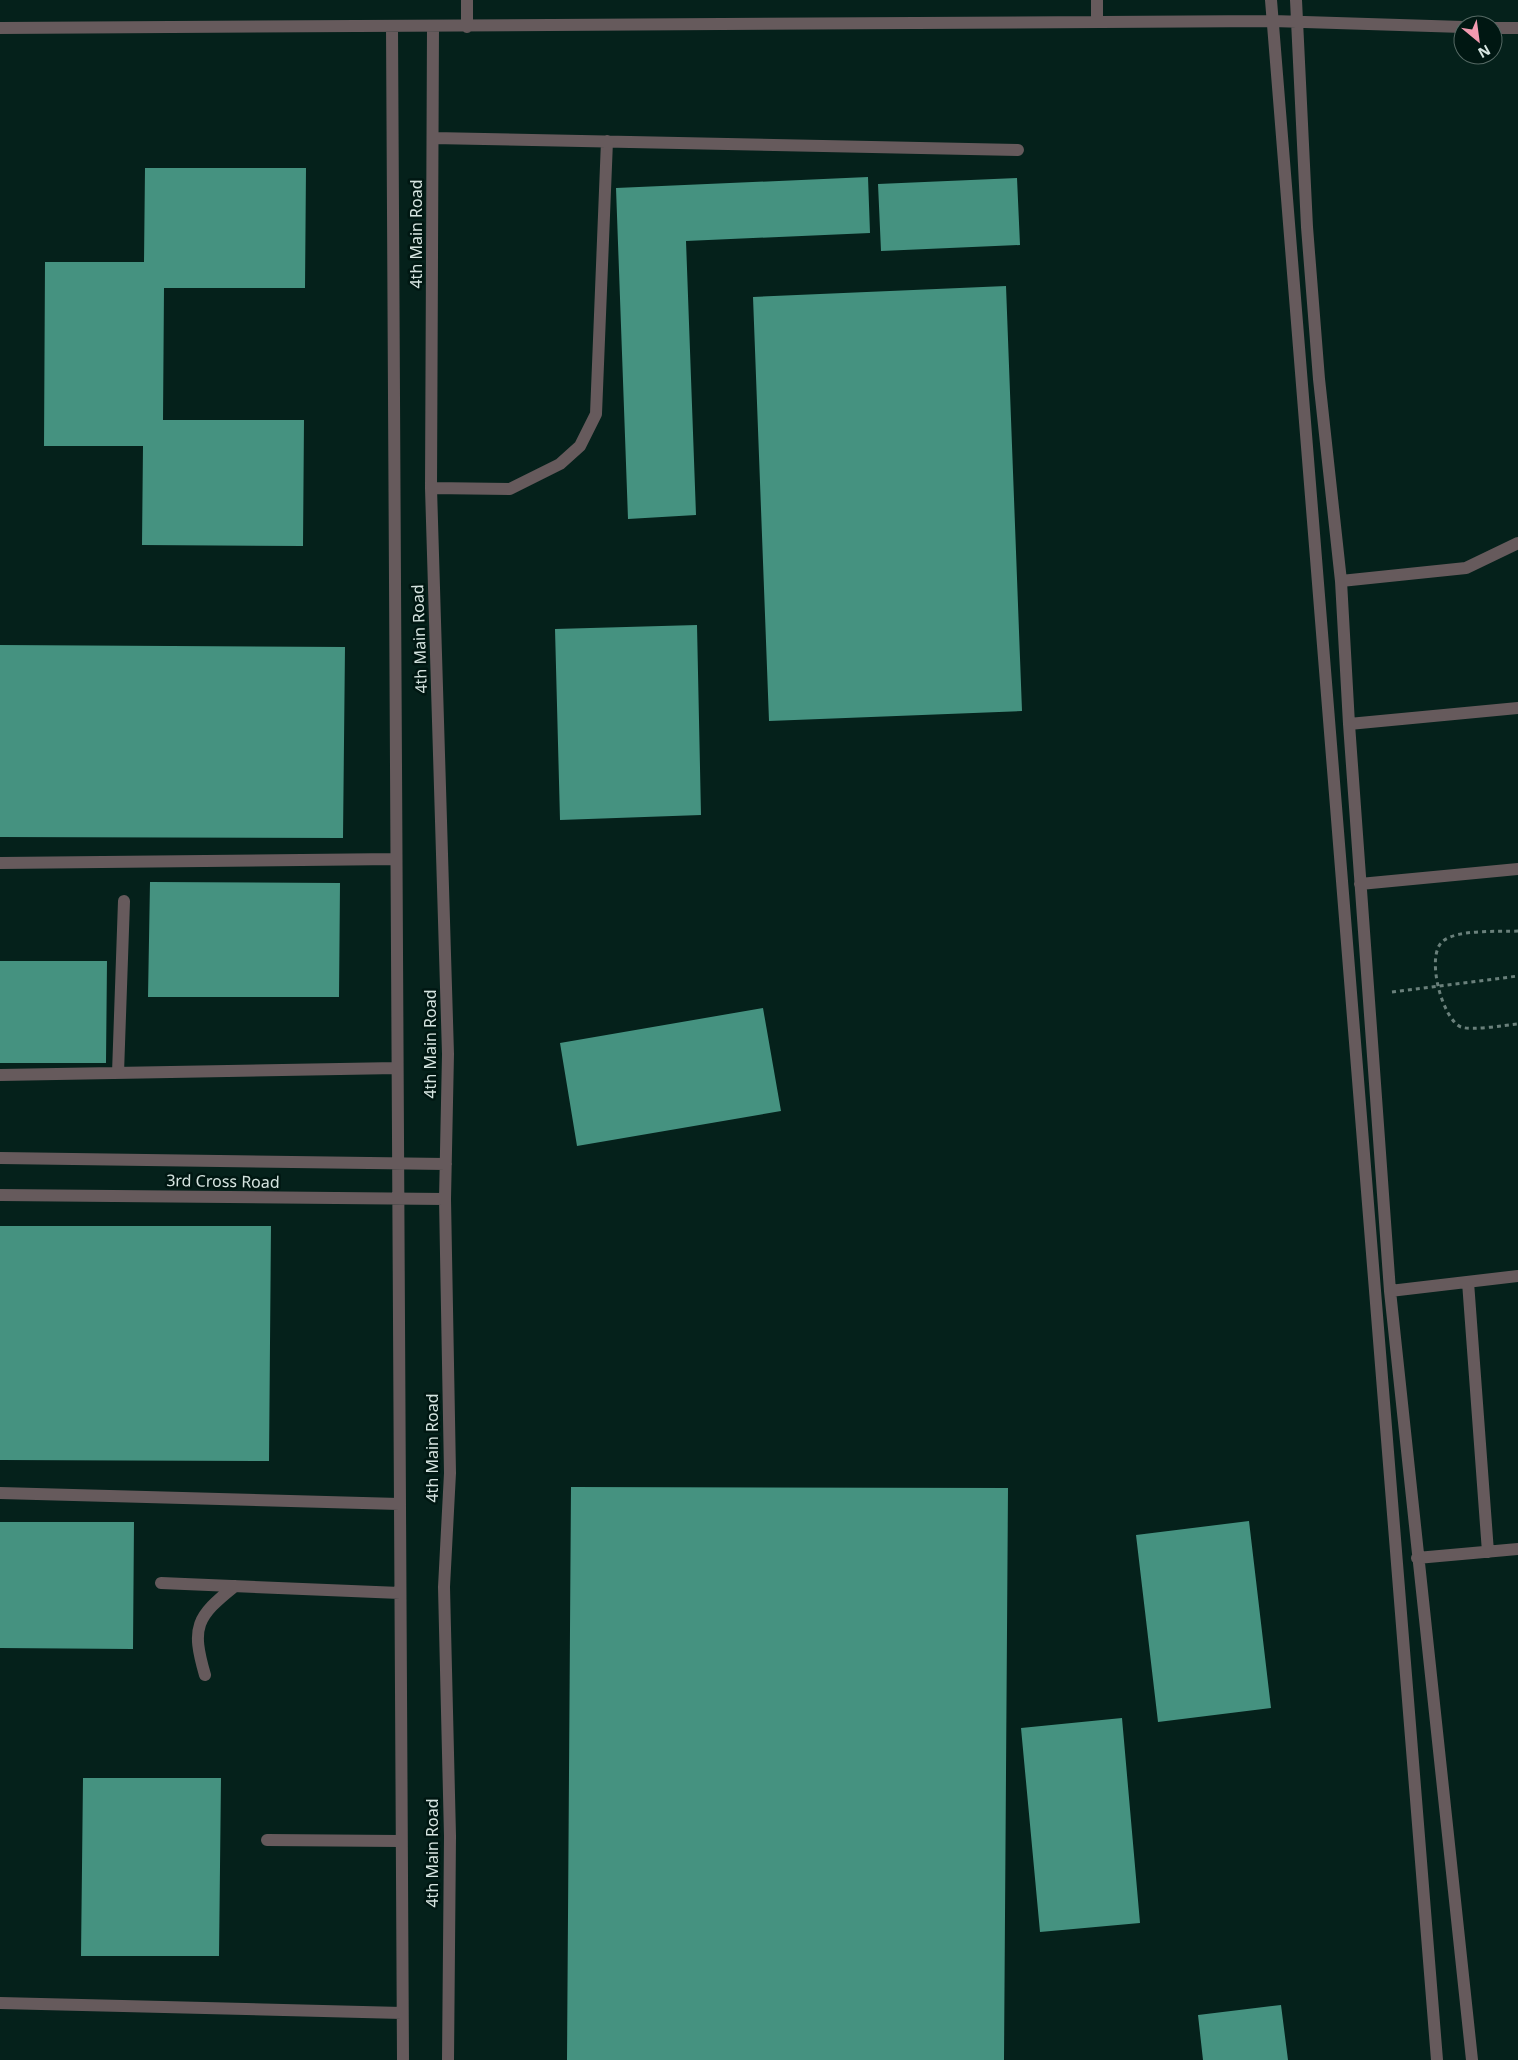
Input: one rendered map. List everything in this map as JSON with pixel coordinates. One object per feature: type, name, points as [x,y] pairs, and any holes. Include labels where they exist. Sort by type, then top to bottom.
[{"type":"street","points":[[467,0],[467,27]]},
{"type":"street","points":[[1097,0],[1097,22]]},
{"type":"street","points":[[1271,0],[1437,2060]]},
{"type":"street","points":[[1296,0],[1307,226],[1319,379],[1341,582],[1360,884],[1370,994],[1390,1291],[1417,1558],[1456,1894],[1472,2060]]},
{"type":"street","points":[[0,28],[392,28],[1273,21],[1453,27]]},
{"type":"street","name":"4th Main Road","points":[[433,27],[431,488],[448,1054],[445,1199],[450,1473],[444,1587],[450,1836],[448,2060]]},
{"type":"street","name":"4th Main Road","points":[[392,28],[402,2060]]},
{"type":"street","points":[[1503,28],[1518,28]]},
{"type":"street","points":[[433,138],[1018,150]]},
{"type":"street","points":[[431,488],[510,489],[560,464],[580,446],[596,414],[607,141]]},
{"type":"street","points":[[1341,582],[1466,568],[1518,543]]},
{"type":"street","points":[[1349,724],[1518,708]]},
{"type":"street","points":[[0,863],[396,859]]},
{"type":"street","points":[[1360,884],[1518,869]]},
{"type":"street","points":[[118,1073],[124,901]]},
{"type":"street","points":[[0,1075],[397,1068]]},
{"type":"street","points":[[0,1158],[446,1164]]},
{"type":"street","name":"3rd Cross Road","points":[[0,1195],[445,1199]]},
{"type":"street","points":[[1390,1291],[1518,1276]]},
{"type":"street","points":[[1468,1282],[1488,1552]]},
{"type":"street","points":[[0,1493],[399,1504]]},
{"type":"street","points":[[1417,1558],[1518,1549]]},
{"type":"street","points":[[161,1583],[400,1593]]},
{"type":"street","points":[[205,1675],[198,1649],[197,1626],[213,1603],[235,1586]]},
{"type":"street","points":[[268,1840],[400,1841]]},
{"type":"street","points":[[0,2003],[402,2013]]},
{"type":"path","points":[[1518,931],[1454,935],[1442,942],[1435,953],[1435,978],[1451,1020],[1462,1027],[1518,1024]]},
{"type":"path","points":[[1370,994],[1518,976]]},
{"type":"building","points":[[145,168],[306,168],[305,288],[164,288],[163,420],[304,420],[303,546],[142,545],[143,446],[44,446],[45,262],[144,262]]},
{"type":"building","points":[[868,177],[870,233],[686,241],[696,515],[628,519],[616,188]]},
{"type":"building","points":[[1017,178],[1020,245],[881,251],[878,184]]},
{"type":"building","points":[[1006,286],[1022,711],[769,721],[753,297]]},
{"type":"building","points":[[697,625],[701,815],[560,820],[555,629]]},
{"type":"building","points":[[0,645],[345,647],[343,838],[0,837]]},
{"type":"building","points":[[150,882],[340,883],[339,997],[148,997]]},
{"type":"building","points":[[0,961],[107,961],[106,1063],[0,1063]]},
{"type":"building","points":[[763,1008],[781,1111],[577,1146],[560,1043]]},
{"type":"building","points":[[0,1226],[271,1226],[269,1461],[0,1460]]},
{"type":"building","points":[[571,1487],[1008,1488],[1004,2060],[567,2060]]},
{"type":"building","points":[[1249,1521],[1271,1708],[1158,1722],[1136,1535]]},
{"type":"building","points":[[0,1522],[134,1522],[133,1649],[0,1648]]},
{"type":"building","points":[[1122,1718],[1140,1923],[1040,1932],[1021,1728]]},
{"type":"building","points":[[83,1778],[221,1778],[219,1956],[81,1956]]},
{"type":"building","points":[[1281,2005],[1288,2060],[1203,2060],[1198,2015]]}]
